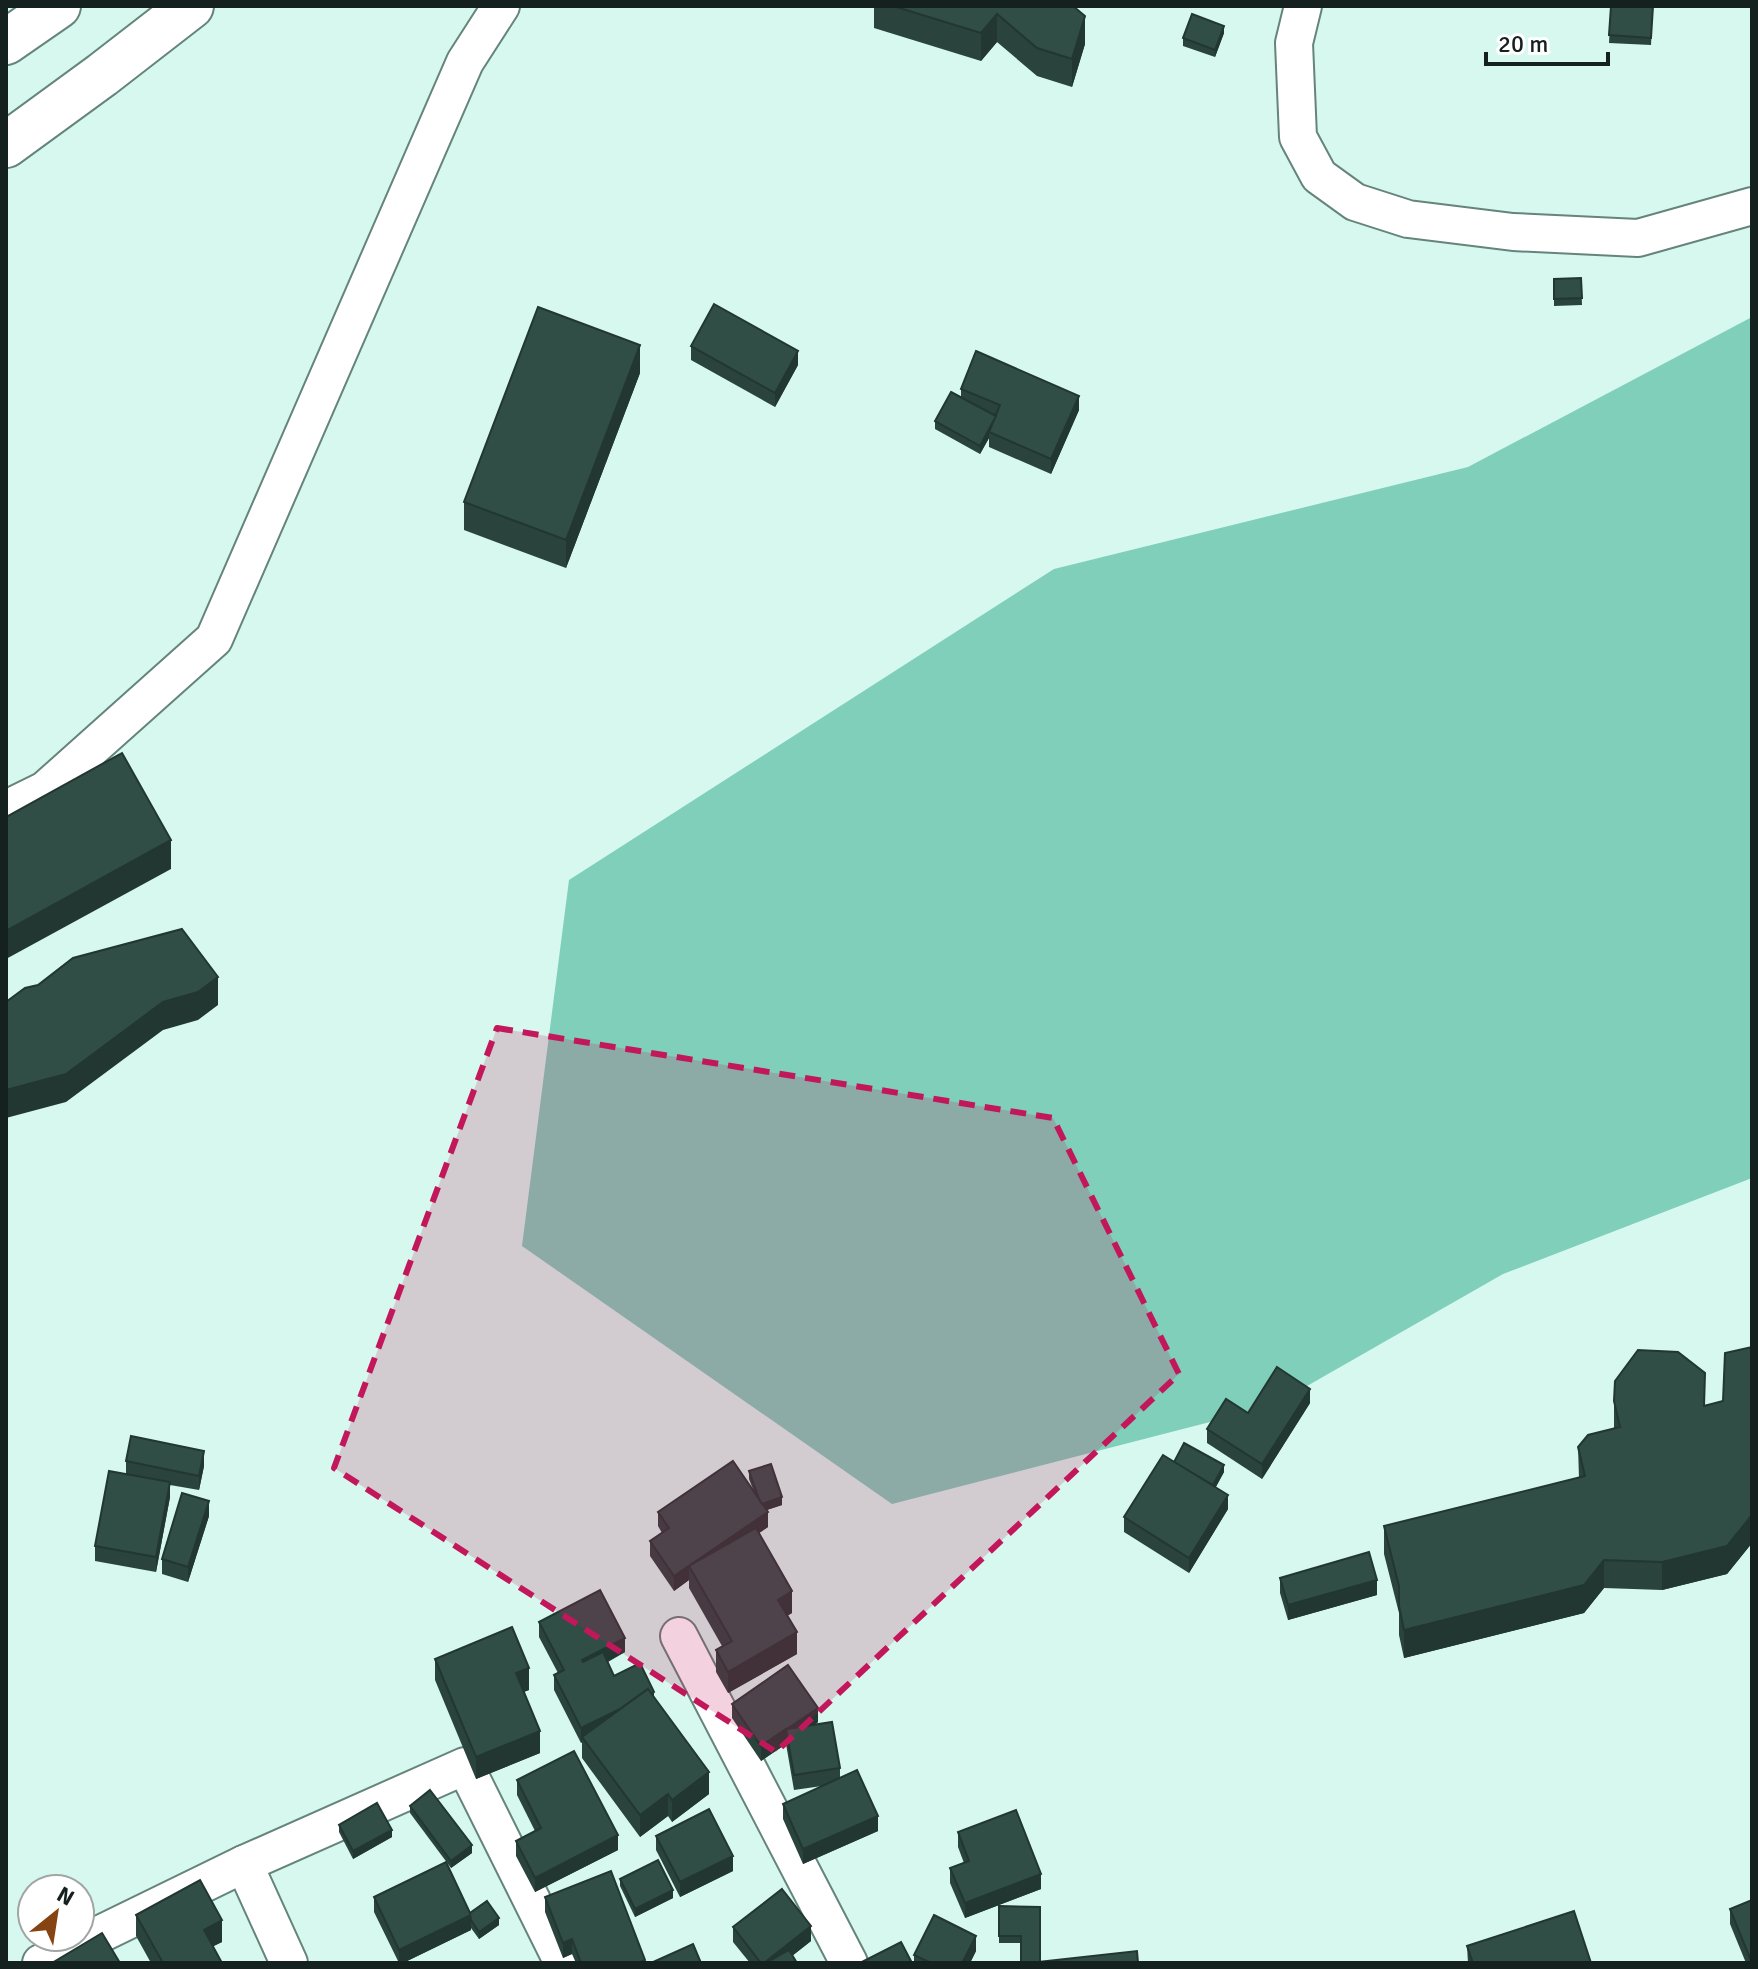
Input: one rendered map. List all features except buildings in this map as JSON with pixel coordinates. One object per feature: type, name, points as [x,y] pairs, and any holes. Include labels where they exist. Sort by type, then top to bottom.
[{"type":"highway","points":[[6,42],[58,6]]},
{"type":"highway","points":[[6,145],[191,6]]},
{"type":"street","points":[[6,809],[45,790],[214,639],[465,62],[501,6]]},
{"type":"street","points":[[1303,6],[1294,43],[1298,137],[1319,176],[1355,202],[1408,219],[1513,232],[1638,238],[1752,206]]},
{"type":"street","points":[[679,1636],[849,1963]]},
{"type":"street","points":[[41,1963],[244,1864],[465,1766],[563,1963]]},
{"type":"street","points":[[244,1864],[289,1963]]},
{"type":"highlighted area","points":[[497,1028],[1053,1118],[1179,1374],[776,1752],[334,1468]]},
{"type":"green space","points":[[1752,317],[1752,1178],[1503,1274],[1272,1406],[892,1504],[522,1246],[569,880],[1054,569],[1468,467]]}]
